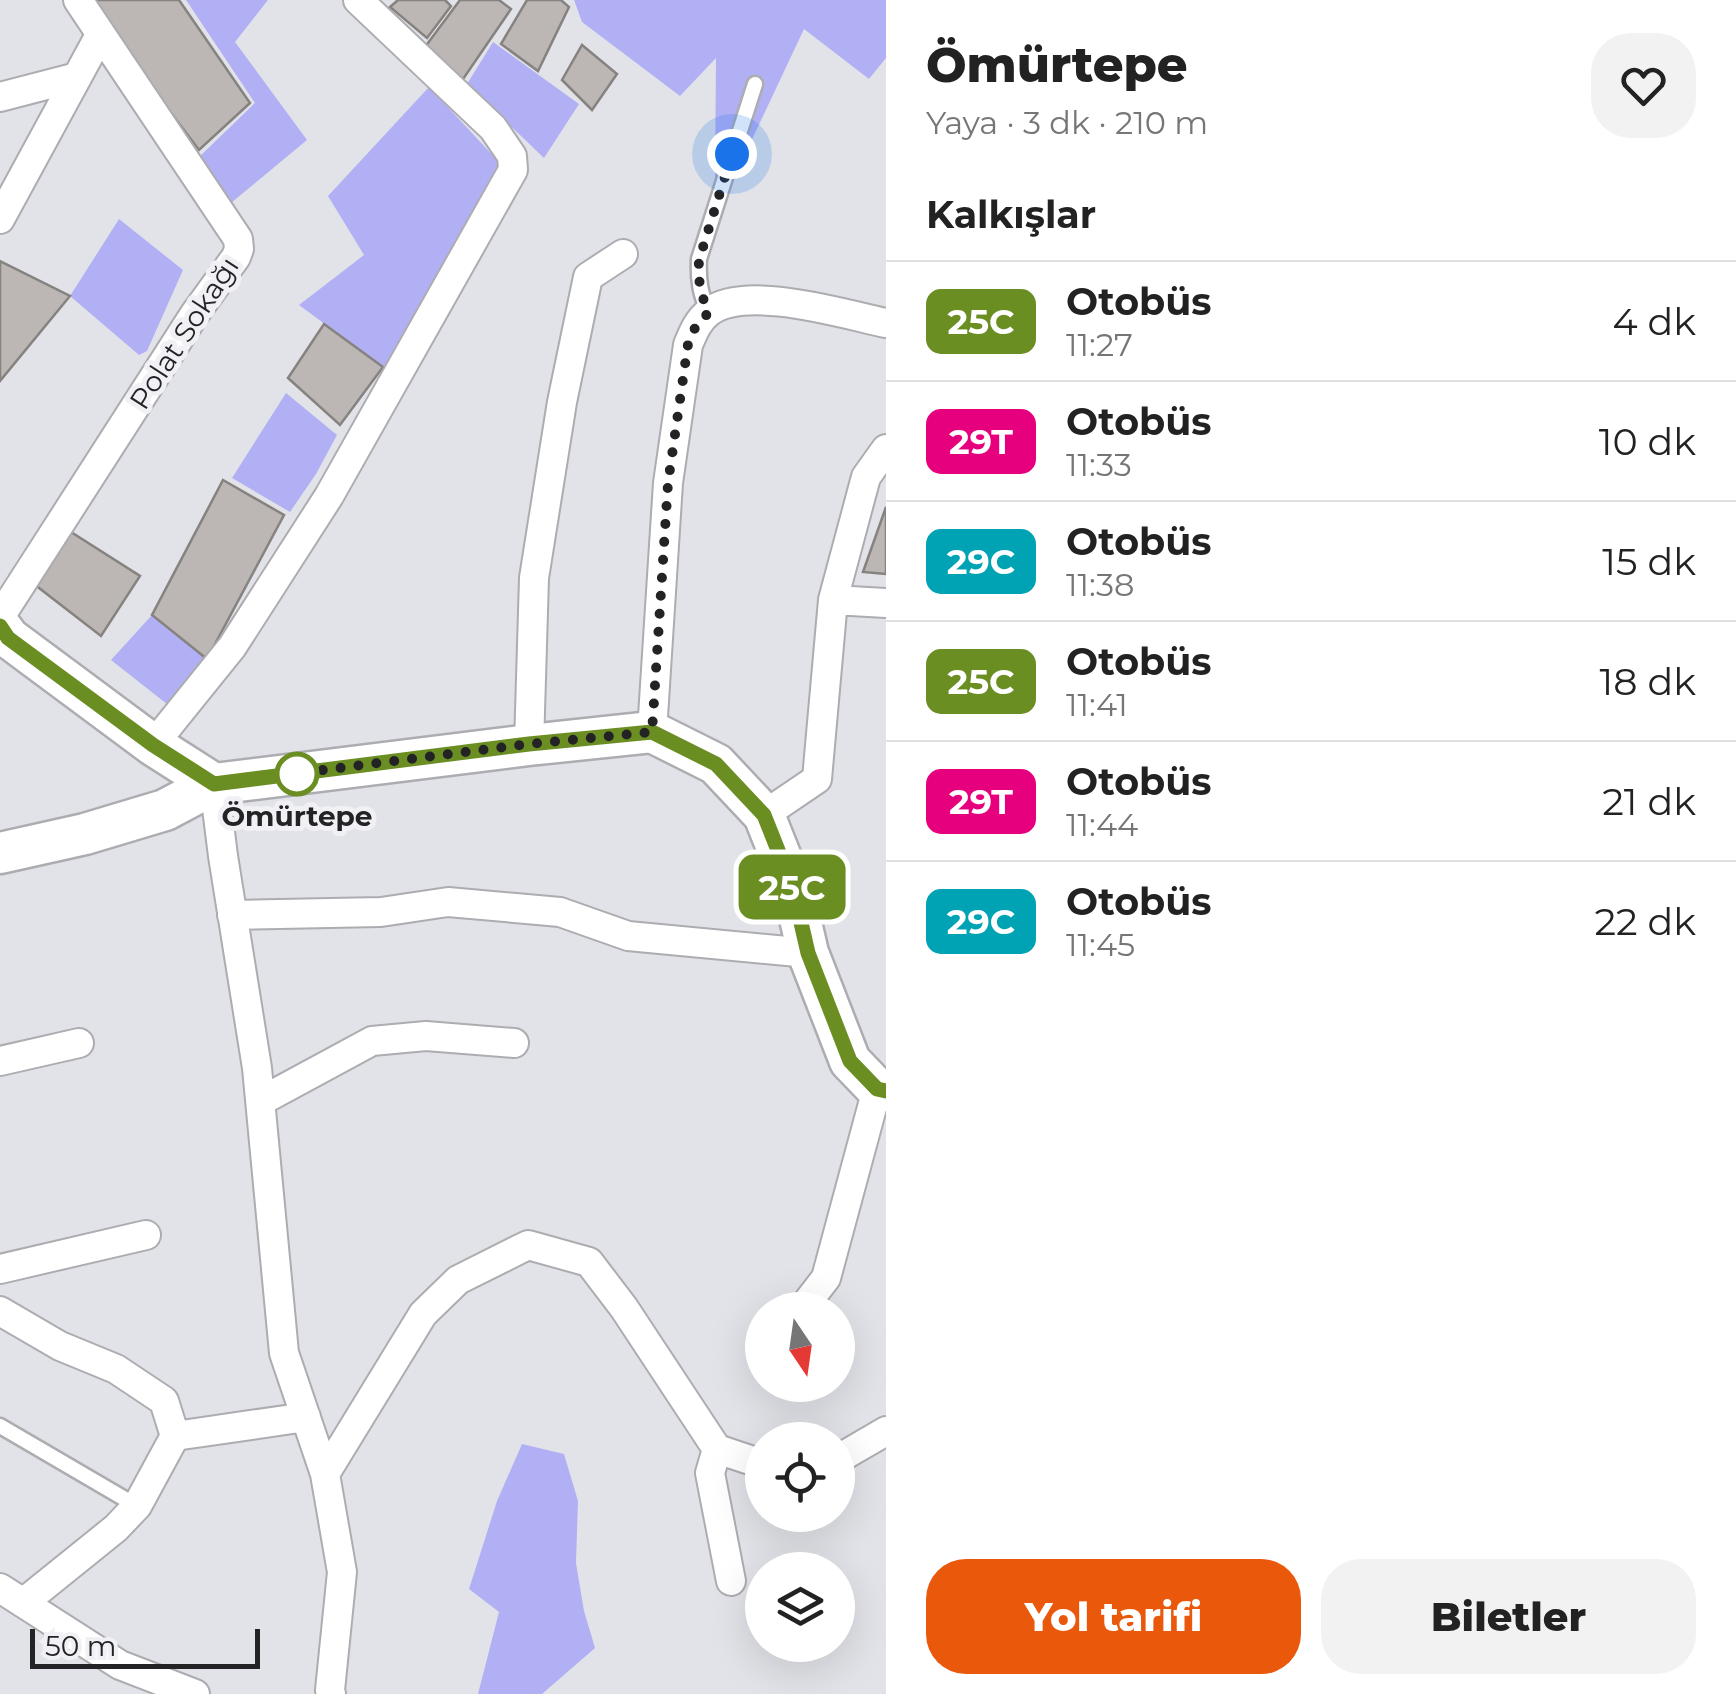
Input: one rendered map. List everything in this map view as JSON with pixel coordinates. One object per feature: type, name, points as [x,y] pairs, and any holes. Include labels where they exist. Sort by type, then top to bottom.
[{"type":"street","name":"Polat Sokağı","points":[[0,616],[239,249],[238,239],[78,0]]},
{"type":"street","points":[[153,745],[232,646],[329,496],[513,170],[512,156],[493,128],[358,0]]},
{"type":"street","points":[[0,218],[100,36]]},
{"type":"street","points":[[0,97],[77,77]]},
{"type":"street","points":[[529,744],[534,578],[562,402],[588,276],[623,254]]},
{"type":"street","points":[[652,732],[668,483],[688,344],[695,328],[709,312],[728,302],[780,301],[886,323]]},
{"type":"street","points":[[764,815],[817,779],[833,600],[866,477],[886,449]]},
{"type":"street","points":[[833,600],[886,603]]},
{"type":"street","points":[[0,626],[8,638],[153,745],[214,784],[258,1068],[284,1353],[325,1474],[342,1572],[331,1694]]},
{"type":"street","points":[[0,853],[85,834],[165,810],[214,784],[529,744],[652,732],[716,764],[764,815],[793,888],[808,953],[850,1061],[882,1090],[826,1278],[815,1292]]},
{"type":"street","points":[[232,915],[381,912],[448,902],[560,912],[628,936],[808,953]]},
{"type":"street","points":[[260,1101],[372,1041],[426,1036],[514,1043]]},
{"type":"street","points":[[0,1061],[79,1042]]},
{"type":"street","points":[[0,1269],[146,1235]]},
{"type":"street","points":[[325,1474],[423,1314],[458,1280],[528,1245],[588,1262],[624,1308],[717,1448],[745,1458]]},
{"type":"street","points":[[0,1311],[60,1346],[116,1369],[164,1401],[174,1436],[137,1506],[116,1528],[12,1596],[120,1665],[196,1694]]},
{"type":"street","points":[[174,1436],[306,1417]]},
{"type":"street","points":[[855,1449],[886,1431]]},
{"type":"street","points":[[717,1448],[710,1473],[731,1581]]},
{"type":"lane","points":[[709,312],[701,294],[699,260],[755,84]]},
{"type":"lane","points":[[0,1426],[137,1506]]},
{"type":"shaded area","points":[[186,0],[268,0],[235,42],[307,140],[225,208],[198,158],[255,103]]},
{"type":"shaded area","points":[[574,0],[886,0],[886,58],[869,79],[804,29],[731,184],[715,177],[716,58],[680,96],[582,22]]},
{"type":"shaded area","points":[[493,42],[579,104],[544,158],[467,84]]},
{"type":"shaded area","points":[[429,87],[500,163],[383,367],[299,305],[364,255],[328,196]]},
{"type":"shaded area","points":[[119,219],[183,270],[147,351],[139,355],[70,296]]},
{"type":"shaded area","points":[[286,393],[337,435],[290,512],[232,478]]},
{"type":"shaded area","points":[[152,615],[207,659],[172,708],[111,660]]},
{"type":"shaded area","points":[[522,1444],[564,1454],[578,1501],[576,1563],[595,1648],[542,1694],[478,1694],[499,1612],[469,1589],[497,1501]]},
{"type":"building","points":[[86,0],[179,0],[250,103],[199,150]]},
{"type":"building","points":[[398,0],[445,0],[451,6],[427,38],[390,7]]},
{"type":"building","points":[[460,0],[499,0],[511,9],[461,82],[422,51]]},
{"type":"building","points":[[527,0],[561,0],[569,7],[538,71],[501,44]]},
{"type":"building","points":[[582,45],[617,74],[592,110],[562,80]]},
{"type":"building","points":[[0,261],[70,296],[0,381]]},
{"type":"building","points":[[324,324],[383,367],[340,425],[288,378]]},
{"type":"building","points":[[223,480],[284,515],[207,659],[152,615]]},
{"type":"building","points":[[886,507],[886,574],[863,572]]},
{"type":"building","points":[[71,532],[140,576],[101,636],[30,581]]},
{"type":"bus line","name":"25C","points":[[0,626],[8,638],[153,745],[214,784],[652,732],[716,764],[764,815],[793,888],[808,953],[850,1061],[877,1089],[886,1091]]},
{"type":"place","name":"Ömürtepe","points":[[297,774]]},
{"type":"route","points":[[297,774],[292,774],[652,732],[668,483],[688,344],[709,312],[701,294],[699,260],[732,154]]}]
